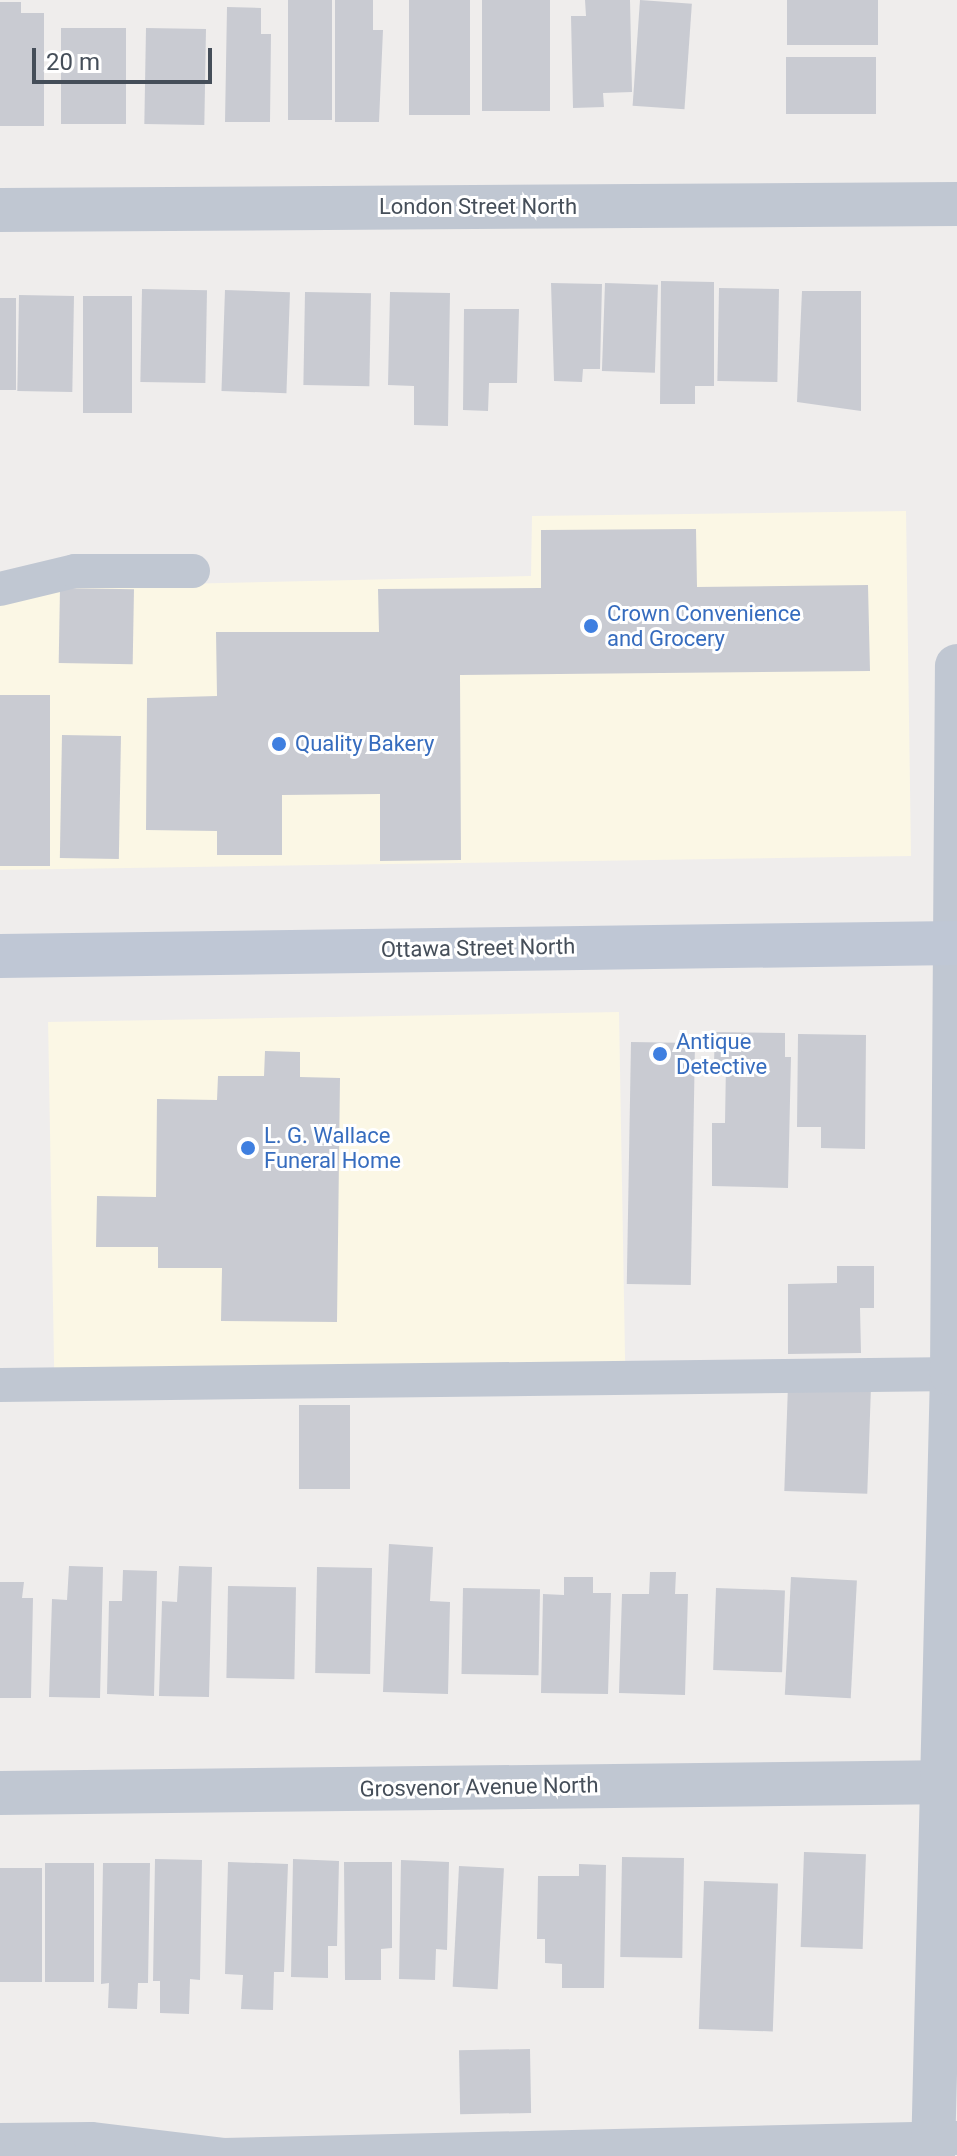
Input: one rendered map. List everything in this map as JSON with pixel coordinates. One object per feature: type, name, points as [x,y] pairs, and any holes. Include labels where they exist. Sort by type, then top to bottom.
[{"type":"main road","name":"Ottawa Street North","points":[[0,956],[954,943]]},
{"type":"street","name":"London Street North","points":[[0,210],[957,204]]},
{"type":"street","points":[[941,2144],[951,1782],[957,666]]},
{"type":"street","name":"Grosvenor Avenue North","points":[[0,1793],[951,1782]]},
{"type":"lane","points":[[0,589],[75,571],[193,571]]},
{"type":"lane","points":[[0,1385],[955,1374]]},
{"type":"lane","points":[[0,2140],[91,2139],[223,2155],[941,2144]]},
{"type":"shaded area","points":[[906,511],[911,856],[0,870],[0,588],[531,576],[532,516]]},
{"type":"shaded area","points":[[619,1012],[625,1379],[54,1389],[48,1022]]},
{"type":"building","points":[[288,0],[332,0],[332,120],[288,120]]},
{"type":"building","points":[[335,0],[373,0],[373,30],[383,30],[379,122],[335,122]]},
{"type":"building","points":[[409,0],[470,0],[470,115],[409,115]]},
{"type":"building","points":[[482,0],[550,0],[550,111],[482,111]]},
{"type":"building","points":[[585,0],[630,0],[632,92],[603,93],[604,107],[573,108],[571,16],[586,16]]},
{"type":"building","points":[[640,0],[692,4],[684,109],[633,106]]},
{"type":"building","points":[[787,0],[878,0],[878,45],[787,45]]},
{"type":"building","points":[[0,2],[21,2],[21,13],[44,13],[44,126],[0,126]]},
{"type":"building","points":[[227,7],[261,8],[261,34],[271,34],[270,122],[225,122]]},
{"type":"building","points":[[61,28],[126,28],[126,124],[61,124]]},
{"type":"building","points":[[146,28],[206,29],[204,125],[144,124]]},
{"type":"building","points":[[786,57],[876,57],[876,114],[786,114]]},
{"type":"building","points":[[661,281],[714,282],[714,386],[695,386],[695,404],[660,404]]},
{"type":"building","points":[[551,283],[602,284],[600,369],[583,369],[582,382],[554,381]]},
{"type":"building","points":[[605,283],[658,285],[655,373],[602,371]]},
{"type":"building","points":[[719,288],[779,289],[777,382],[717,381]]},
{"type":"building","points":[[142,289],[207,290],[205,383],[140,382]]},
{"type":"building","points":[[225,290],[290,292],[286,393],[221,391]]},
{"type":"building","points":[[802,291],[861,291],[861,411],[797,402]]},
{"type":"building","points":[[305,292],[371,293],[369,386],[303,385]]},
{"type":"building","points":[[390,292],[450,293],[448,426],[414,425],[414,386],[388,385]]},
{"type":"building","points":[[19,295],[74,296],[72,392],[17,391]]},
{"type":"building","points":[[83,296],[132,296],[132,413],[83,413]]},
{"type":"building","points":[[0,298],[16,298],[16,390],[0,390]]},
{"type":"building","points":[[464,309],[519,309],[517,383],[489,383],[488,411],[463,410]]},
{"type":"building","points":[[696,529],[697,587],[868,585],[870,671],[460,675],[461,860],[380,861],[380,794],[282,795],[282,855],[217,855],[217,831],[146,830],[147,698],[217,696],[216,632],[379,632],[378,589],[541,588],[541,530]]},
{"type":"building","points":[[60,588],[134,589],[133,664],[59,663]]},
{"type":"building","points":[[0,695],[50,695],[50,866],[0,866]]},
{"type":"building","points":[[62,735],[121,736],[119,859],[60,858]]},
{"type":"building","points":[[715,1032],[785,1033],[785,1057],[791,1057],[788,1188],[712,1186],[712,1123],[725,1123],[726,1063],[714,1063]]},
{"type":"building","points":[[798,1034],[866,1035],[865,1149],[821,1148],[821,1127],[797,1127]]},
{"type":"building","points":[[631,1042],[695,1043],[691,1285],[627,1284]]},
{"type":"building","name":"L. G. Wallace Funeral Home","points":[[265,1051],[300,1052],[300,1077],[340,1078],[337,1322],[221,1321],[222,1268],[158,1268],[158,1247],[96,1247],[97,1196],[156,1197],[157,1099],[217,1100],[218,1076],[264,1076]]},
{"type":"building","points":[[837,1266],[874,1266],[874,1308],[860,1308],[861,1353],[788,1354],[788,1284],[837,1283]]},
{"type":"building","points":[[788,1385],[871,1388],[867,1494],[784,1491]]},
{"type":"building","points":[[299,1405],[350,1405],[350,1489],[299,1489]]},
{"type":"building","points":[[389,1544],[433,1547],[430,1601],[450,1602],[448,1694],[383,1692]]},
{"type":"building","points":[[69,1566],[103,1567],[100,1698],[49,1697],[52,1599],[67,1600]]},
{"type":"building","points":[[179,1566],[212,1567],[209,1697],[159,1696],[162,1601],[177,1602]]},
{"type":"building","points":[[317,1567],[372,1568],[370,1674],[315,1673]]},
{"type":"building","points":[[123,1570],[157,1571],[154,1696],[107,1694],[109,1601],[122,1601]]},
{"type":"building","points":[[650,1572],[676,1572],[675,1594],[688,1594],[685,1695],[619,1693],[622,1594],[649,1594]]},
{"type":"building","points":[[564,1577],[593,1577],[593,1593],[611,1593],[608,1694],[541,1693],[543,1594],[564,1595]]},
{"type":"building","points":[[791,1577],[857,1580],[851,1698],[785,1695]]},
{"type":"building","points":[[0,1582],[24,1582],[22,1598],[33,1598],[31,1698],[0,1698]]},
{"type":"building","points":[[228,1586],[296,1587],[294,1679],[226,1678]]},
{"type":"building","points":[[463,1588],[540,1589],[538,1675],[461,1674]]},
{"type":"building","points":[[716,1588],[785,1590],[782,1672],[713,1670]]},
{"type":"building","points":[[804,1852],[866,1854],[863,1949],[801,1947]]},
{"type":"building","points":[[622,1857],[684,1858],[682,1958],[620,1957]]},
{"type":"building","points":[[155,1859],[202,1860],[200,1980],[190,1979],[189,2014],[160,2013],[160,1981],[153,1981]]},
{"type":"building","points":[[293,1859],[339,1861],[337,1946],[328,1946],[328,1978],[291,1977]]},
{"type":"building","points":[[401,1860],[449,1862],[447,1950],[436,1949],[435,1980],[399,1979]]},
{"type":"building","points":[[228,1862],[288,1864],[284,1972],[274,1972],[273,2010],[241,2009],[243,1975],[225,1974]]},
{"type":"building","points":[[344,1862],[392,1862],[392,1948],[381,1949],[381,1980],[345,1980]]},
{"type":"building","points":[[45,1863],[94,1863],[94,1982],[45,1982]]},
{"type":"building","points":[[103,1863],[150,1863],[148,1983],[138,1983],[137,2009],[108,2008],[109,1983],[101,1984]]},
{"type":"building","points":[[579,1864],[606,1865],[604,1988],[562,1988],[562,1964],[545,1963],[545,1939],[537,1939],[538,1876],[579,1876]]},
{"type":"building","points":[[459,1866],[504,1868],[498,1989],[453,1987]]},
{"type":"building","points":[[0,1868],[42,1868],[42,1982],[0,1982]]},
{"type":"building","points":[[704,1881],[778,1884],[773,2031],[699,2029]]},
{"type":"building","points":[[530,2049],[531,2113],[460,2114],[459,2050]]},
{"type":"place","name":"Crown Convenience and Grocery","points":[[591,626]]},
{"type":"place","name":"Quality Bakery","points":[[279,744]]},
{"type":"place","name":"Antique Detective","points":[[660,1054]]},
{"type":"place","name":"L. G. Wallace Funeral Home","points":[[248,1148]]}]
